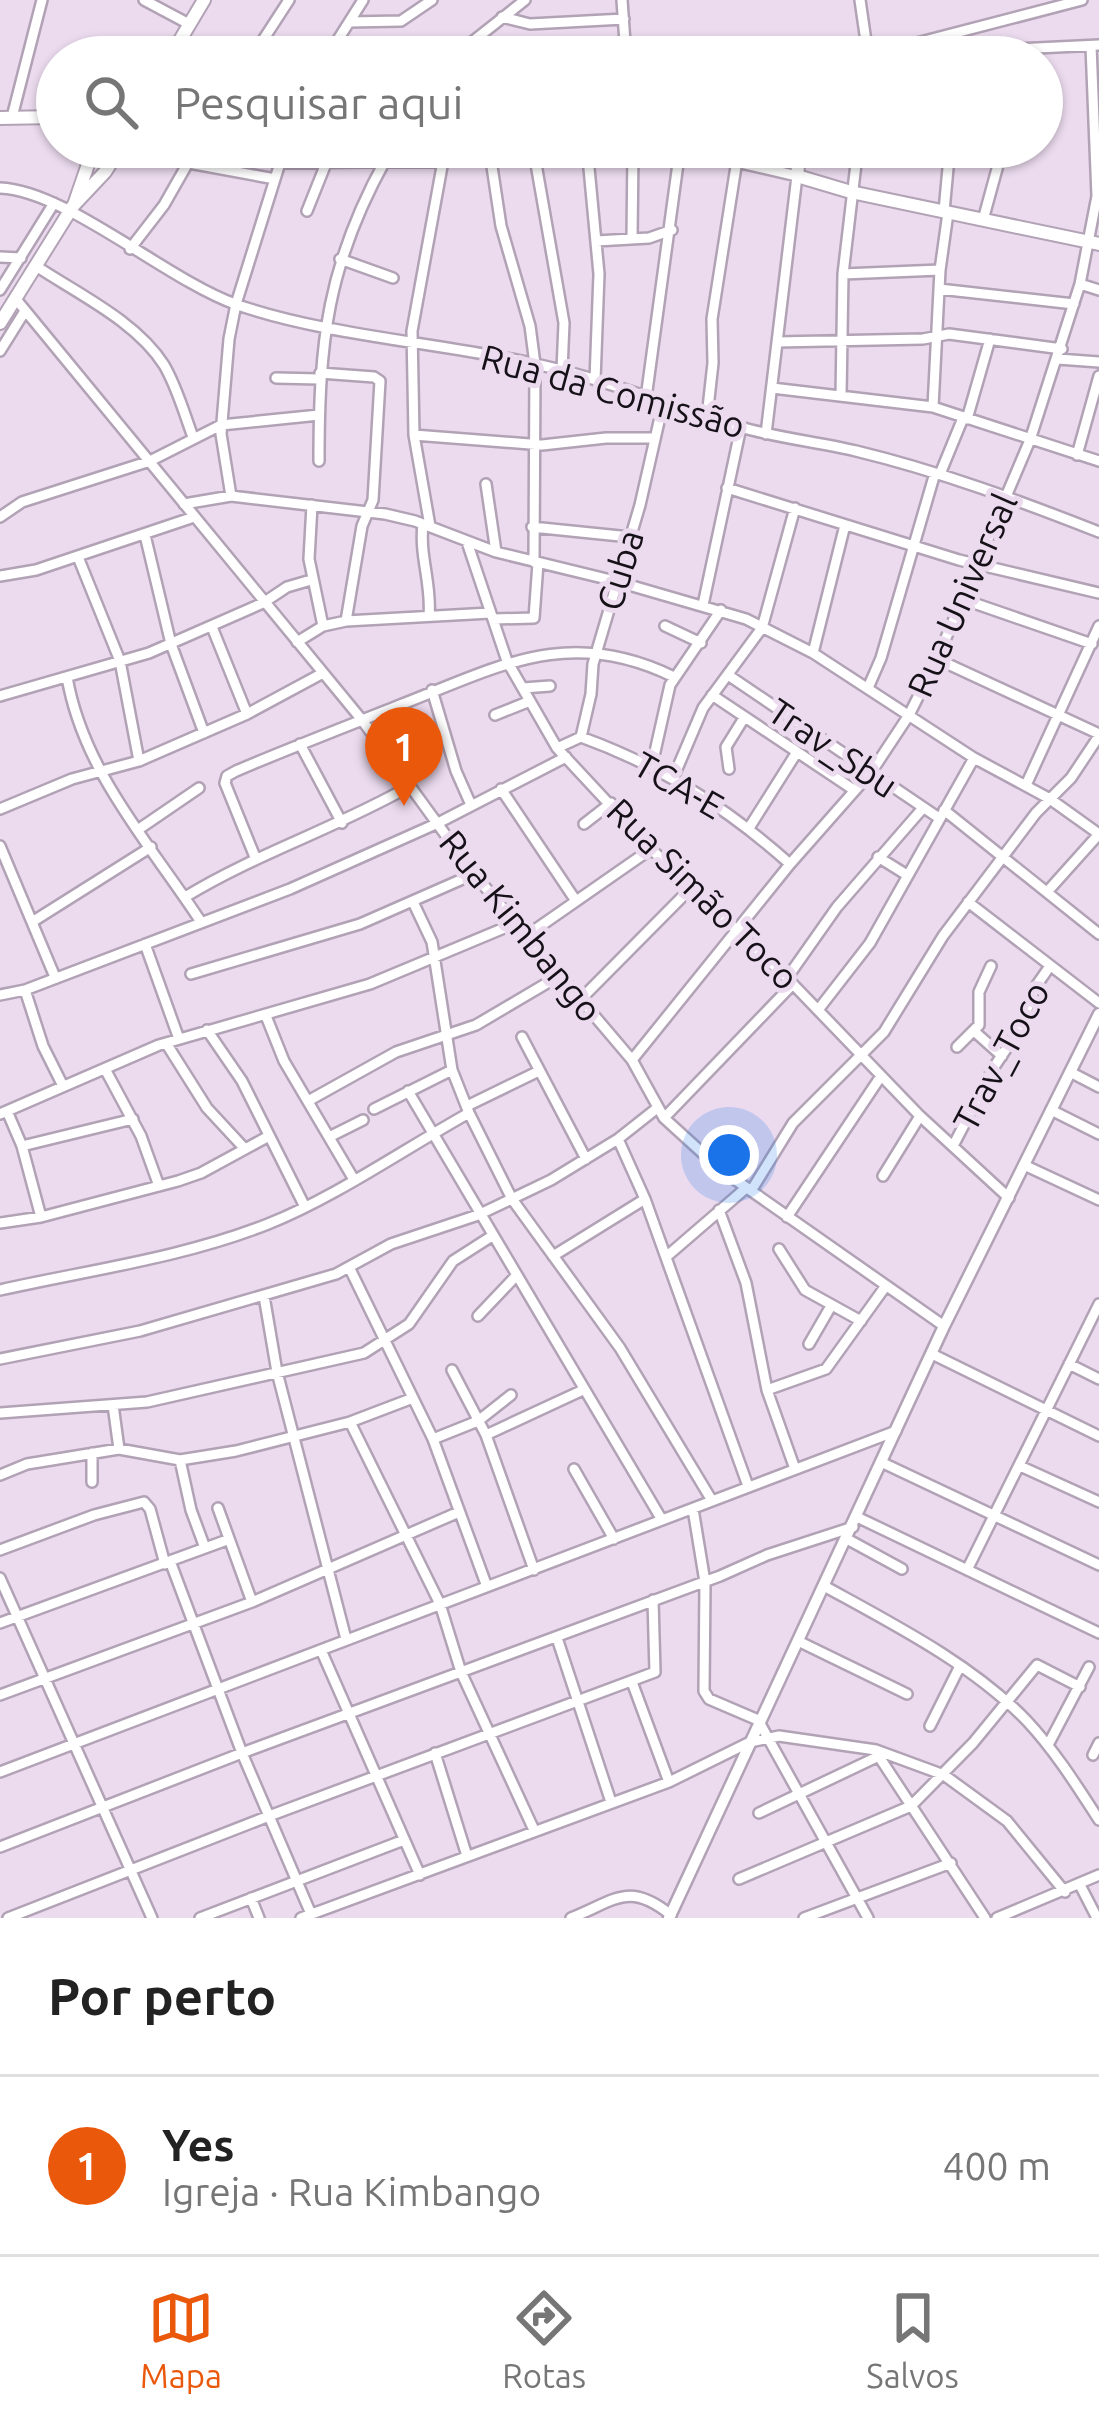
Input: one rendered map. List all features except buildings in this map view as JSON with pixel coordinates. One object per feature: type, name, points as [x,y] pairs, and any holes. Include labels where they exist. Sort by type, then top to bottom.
[{"type":"main road","points":[[181,36],[204,0]]},
{"type":"main road","points":[[71,209],[84,168]]},
{"type":"main road","points":[[97,168],[105,172]]},
{"type":"main road","points":[[0,323],[71,209],[108,168]]},
{"type":"main road","points":[[797,168],[796,176],[851,192],[1095,243]]},
{"type":"street","points":[[6,117],[42,0]]},
{"type":"street","points":[[144,0],[189,24]]},
{"type":"street","points":[[167,11],[173,0]]},
{"type":"street","points":[[266,36],[289,0]]},
{"type":"street","points":[[341,36],[363,0]]},
{"type":"street","points":[[350,22],[401,21],[432,0]]},
{"type":"street","points":[[479,36],[525,0]]},
{"type":"street","points":[[622,0],[625,36]]},
{"type":"street","points":[[860,0],[865,36]]},
{"type":"street","points":[[935,36],[1081,0]]},
{"type":"street","points":[[502,17],[521,24],[624,19]]},
{"type":"street","points":[[1063,49],[1095,46]]},
{"type":"street","name":"Rua Universal","points":[[632,1060],[790,864],[872,771],[909,715],[937,659],[1030,440],[1095,243],[1095,46]]},
{"type":"street","points":[[130,249],[186,168]]},
{"type":"street","points":[[216,168],[274,179]]},
{"type":"street","points":[[231,496],[221,425],[236,304],[278,168]]},
{"type":"street","points":[[308,211],[324,168]]},
{"type":"street","points":[[319,461],[324,325],[352,221],[381,168]]},
{"type":"street","points":[[429,616],[430,589],[421,551],[426,525],[415,436],[412,340],[441,168]]},
{"type":"street","points":[[297,642],[323,626],[346,621],[429,616],[534,618],[535,364],[530,326],[501,226],[492,168]]},
{"type":"street","points":[[536,168],[564,323],[562,370]]},
{"type":"street","points":[[589,168],[600,317],[595,380]]},
{"type":"street","points":[[632,238],[633,168]]},
{"type":"street","points":[[646,398],[678,168]]},
{"type":"street","points":[[707,417],[712,320],[736,168]]},
{"type":"street","points":[[766,168],[796,176],[766,434]]},
{"type":"street","points":[[841,396],[843,274],[854,168]]},
{"type":"street","points":[[933,407],[949,168]]},
{"type":"street","points":[[983,220],[997,168]]},
{"type":"street","name":"Rua da Comissão","points":[[0,188],[23,189],[71,209],[130,249],[236,304],[562,370],[741,428],[937,474],[1099,532]]},
{"type":"street","points":[[0,290],[54,203]]},
{"type":"street","points":[[596,241],[650,238],[672,230]]},
{"type":"street","points":[[0,257],[20,258]]},
{"type":"street","points":[[340,260],[393,278]]},
{"type":"street","points":[[36,266],[126,326],[153,351],[176,391],[193,436]]},
{"type":"street","points":[[843,274],[940,270]]},
{"type":"street","points":[[1080,284],[1099,290]]},
{"type":"street","points":[[939,289],[1074,304]]},
{"type":"street","name":"Rua Kimbango","points":[[15,298],[362,720],[474,874],[632,1060],[660,1113],[748,1189],[944,1327]]},
{"type":"street","points":[[0,351],[26,311]]},
{"type":"street","points":[[777,342],[949,334],[1099,362]]},
{"type":"street","points":[[868,688],[912,544],[937,474],[965,418],[990,339]]},
{"type":"street","points":[[1077,455],[1099,376]]},
{"type":"street","points":[[276,378],[374,377],[380,381],[373,500],[362,526],[346,621]]},
{"type":"street","points":[[772,388],[933,407],[1099,461]]},
{"type":"street","name":"Cuba","points":[[581,736],[596,653],[663,404]]},
{"type":"street","points":[[0,518],[22,502],[150,461],[221,425],[319,415]]},
{"type":"street","points":[[703,605],[741,428]]},
{"type":"street","points":[[415,436],[532,443],[655,438]]},
{"type":"street","points":[[487,484],[496,552]]},
{"type":"street","points":[[727,488],[977,563],[1099,593]]},
{"type":"street","points":[[184,504],[231,496],[368,512],[426,525],[496,552],[721,610],[762,628],[814,653],[1099,833],[1047,892]]},
{"type":"street","points":[[313,505],[311,580],[323,626]]},
{"type":"street","points":[[674,776],[695,722],[762,628],[795,508]]},
{"type":"street","points":[[0,576],[36,570],[194,517]]},
{"type":"street","points":[[814,653],[845,525]]},
{"type":"street","points":[[532,527],[630,537]]},
{"type":"street","points":[[145,536],[171,644],[204,733]]},
{"type":"street","name":"Rua Simão Toco","points":[[467,542],[507,661],[557,748],[651,849],[1009,1198]]},
{"type":"street","points":[[78,556],[120,662],[139,761]]},
{"type":"street","points":[[0,696],[171,644],[263,603],[287,587],[311,580]]},
{"type":"street","points":[[962,599],[1091,644]]},
{"type":"street","points":[[652,765],[674,677],[721,610]]},
{"type":"street","points":[[665,626],[701,643]]},
{"type":"street","points":[[1026,784],[1099,626]]},
{"type":"street","points":[[212,627],[247,714]]},
{"type":"street","points":[[255,857],[225,779],[300,743],[507,661],[596,653],[639,662],[674,677]]},
{"type":"street","points":[[666,1257],[748,1189],[793,1124],[884,1032],[968,902],[1080,766],[1099,735],[937,659]]},
{"type":"street","points":[[0,809],[98,771],[139,761],[247,714],[323,673]]},
{"type":"street","name":"Trav_Sbu","points":[[728,675],[923,808],[941,814],[1004,857],[1099,934]]},
{"type":"street","points":[[67,677],[80,733],[98,771],[201,922]]},
{"type":"street","points":[[523,688],[550,686]]},
{"type":"street","points":[[432,690],[455,772],[472,805]]},
{"type":"street","points":[[712,694],[854,790]]},
{"type":"street","points":[[495,715],[530,701]]},
{"type":"street","points":[[729,769],[726,747],[744,718]]},
{"type":"street","points":[[557,748],[581,736]]},
{"type":"street","name":"TCA-E","points":[[581,736],[674,776],[749,828],[790,864]]},
{"type":"street","points":[[300,743],[342,823]]},
{"type":"street","points":[[749,828],[797,752]]},
{"type":"street","points":[[0,995],[25,990],[290,889],[438,824],[566,757]]},
{"type":"street","points":[[818,1010],[862,957],[974,758]]},
{"type":"street","points":[[185,897],[255,857],[342,823],[410,786]]},
{"type":"street","points":[[139,829],[199,788]]},
{"type":"street","points":[[500,790],[576,901]]},
{"type":"street","points":[[584,824],[611,803]]},
{"type":"street","points":[[0,1359],[140,1331],[349,1268],[391,1244],[478,1215],[586,1159],[660,1113],[790,980],[878,857],[923,808]]},
{"type":"street","points":[[0,846],[56,977]]},
{"type":"street","points":[[32,922],[151,847]]},
{"type":"street","points":[[526,936],[651,849]]},
{"type":"street","points":[[878,857],[907,875]]},
{"type":"street","points":[[191,974],[414,904],[474,874]]},
{"type":"street","points":[[580,1000],[692,888]]},
{"type":"street","points":[[968,902],[1099,1003]]},
{"type":"street","points":[[414,904],[435,956],[452,1070],[512,1199],[620,1348],[711,1499]]},
{"type":"street","points":[[41,1217],[22,1146],[4,1113],[166,1043],[370,984],[516,923]]},
{"type":"street","points":[[145,944],[179,1039]]},
{"type":"street","points":[[956,1047],[980,1020],[979,992],[991,966]]},
{"type":"street","name":"Trav_Toco","points":[[952,1146],[1021,1027],[1034,989],[1050,966]]},
{"type":"street","points":[[308,1101],[395,1052],[476,1025],[559,976]]},
{"type":"street","points":[[25,990],[43,1046],[63,1086]]},
{"type":"street","points":[[266,1016],[278,1049],[353,1178]]},
{"type":"street","points":[[571,1918],[636,1894],[647,1897],[670,1917],[944,1327],[1098,1020]]},
{"type":"street","points":[[207,1030],[242,1081],[304,1205]]},
{"type":"street","points":[[974,1032],[1002,1056]]},
{"type":"street","points":[[522,1036],[586,1159]]},
{"type":"street","points":[[166,1043],[207,1108],[245,1149]]},
{"type":"street","points":[[105,1069],[133,1119],[159,1186]]},
{"type":"street","points":[[374,1109],[452,1070]]},
{"type":"street","points":[[0,1290],[174,1254],[246,1232],[304,1205],[539,1071]]},
{"type":"street","points":[[1070,1072],[1099,1087]]},
{"type":"street","points":[[787,1216],[881,1076]]},
{"type":"street","points":[[407,1091],[662,1520]]},
{"type":"street","points":[[1051,1110],[1099,1134]]},
{"type":"street","points":[[883,1176],[920,1116]]},
{"type":"street","points":[[22,1146],[133,1119]]},
{"type":"street","points":[[329,1138],[363,1120]]},
{"type":"street","points":[[0,1223],[41,1217],[201,1173],[269,1136]]},
{"type":"street","points":[[618,1139],[645,1198],[748,1486]]},
{"type":"street","points":[[1024,1165],[1099,1200]]},
{"type":"street","points":[[553,1256],[645,1198]]},
{"type":"street","points":[[719,1210],[746,1283],[766,1390],[795,1469]]},
{"type":"street","points":[[0,1413],[193,1394],[364,1353],[415,1319],[453,1262],[492,1236]]},
{"type":"street","points":[[779,1249],[805,1290],[861,1322]]},
{"type":"street","points":[[349,1268],[433,1439],[486,1584]]},
{"type":"street","points":[[478,1316],[515,1277]]},
{"type":"street","points":[[766,1390],[822,1372],[885,1287]]},
{"type":"street","points":[[264,1296],[277,1372],[346,1639]]},
{"type":"street","points":[[809,1344],[831,1306]]},
{"type":"street","points":[[967,1570],[1098,1310]]},
{"type":"street","points":[[932,1354],[1099,1436]]},
{"type":"street","points":[[1070,1364],[1099,1379]]},
{"type":"street","points":[[452,1370],[486,1435],[534,1570]]},
{"type":"street","points":[[486,1435],[583,1390]]},
{"type":"street","points":[[433,1439],[478,1421],[511,1395]]},
{"type":"street","points":[[0,1475],[27,1464],[119,1449],[180,1460],[295,1438],[413,1399]]},
{"type":"street","points":[[113,1405],[119,1449]]},
{"type":"street","points":[[350,1422],[440,1604],[461,1672],[534,1830]]},
{"type":"street","points":[[0,1772],[896,1431]]},
{"type":"street","points":[[92,1453],[92,1482]]},
{"type":"street","points":[[180,1460],[191,1510],[206,1548]]},
{"type":"street","points":[[883,1463],[1099,1565]]},
{"type":"street","points":[[1021,1466],[1099,1502]]},
{"type":"street","points":[[574,1469],[614,1540]]},
{"type":"street","points":[[0,1550],[94,1515],[144,1502],[150,1509],[242,1753],[297,1880],[306,1916],[668,1782],[768,1736],[877,1753],[944,1775],[1007,1821],[1065,1892]]},
{"type":"street","points":[[218,1508],[252,1601]]},
{"type":"street","points":[[693,1510],[705,1582],[704,1691],[710,1699],[758,1720],[868,1918]]},
{"type":"street","points":[[0,1695],[252,1601],[459,1512]]},
{"type":"street","points":[[852,1528],[902,1569]]},
{"type":"street","points":[[0,1847],[767,1555],[852,1528],[967,1570],[1099,1633]]},
{"type":"street","points":[[0,1623],[227,1540]]},
{"type":"street","points":[[0,1578],[152,1918]]},
{"type":"street","points":[[824,1586],[959,1668],[1006,1703],[1048,1745],[1099,1820]]},
{"type":"street","points":[[8,1918],[434,1753],[632,1682],[657,1668],[653,1600]]},
{"type":"street","points":[[557,1638],[611,1802]]},
{"type":"street","points":[[799,1641],[907,1694]]},
{"type":"street","points":[[321,1650],[420,1875]]},
{"type":"street","points":[[739,1879],[911,1806],[944,1775],[1037,1665],[1080,1687]]},
{"type":"street","points":[[1048,1745],[1089,1667]]},
{"type":"street","points":[[930,1726],[959,1668]]},
{"type":"street","points":[[632,1682],[668,1782]]},
{"type":"street","points":[[1094,1755],[1099,1743]]},
{"type":"street","points":[[434,1753],[467,1856]]},
{"type":"street","points":[[759,1813],[877,1753]]},
{"type":"street","points":[[877,1753],[985,1918]]},
{"type":"street","points":[[200,1918],[404,1840]]},
{"type":"street","points":[[804,1918],[951,1863]]},
{"type":"street","points":[[997,1918],[1018,1915],[1097,1873]]},
{"type":"street","points":[[1080,1885],[1097,1918]]},
{"type":"street","points":[[251,1898],[259,1918]]},
{"type":"place","name":"Yes","points":[[404,806]]}]
